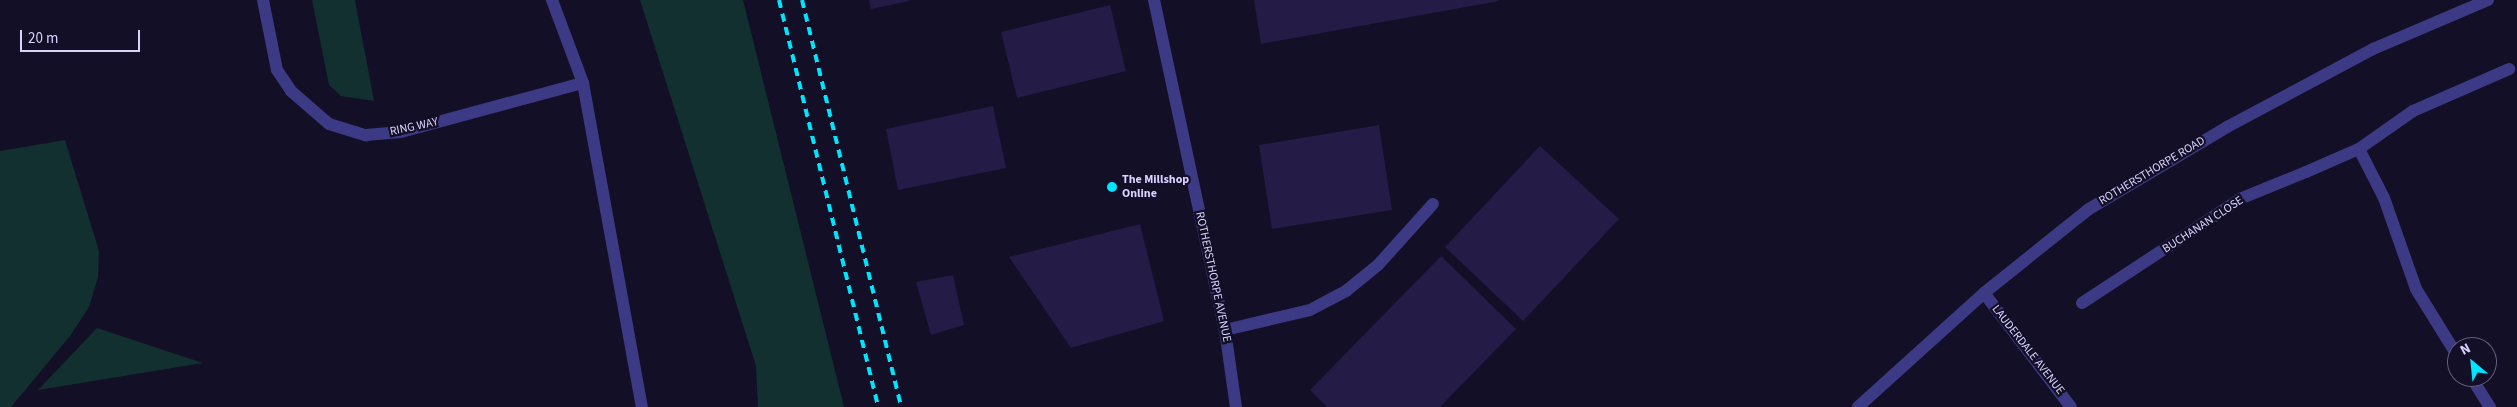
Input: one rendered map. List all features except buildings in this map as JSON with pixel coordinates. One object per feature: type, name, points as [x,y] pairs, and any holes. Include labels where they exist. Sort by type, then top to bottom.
[{"type":"street","name":"RING WAY","points":[[263,0],[277,70],[291,91],[330,124],[366,135],[401,132],[583,83]]},
{"type":"street","points":[[552,0],[583,83],[642,407]]},
{"type":"street","name":"ROTHERSTHORPE AVENUE","points":[[1154,0],[1225,330],[1236,407]]},
{"type":"street","name":"ROTHERSTHORPE ROAD","points":[[1858,407],[1984,293],[2089,209],[2227,126],[2373,49],[2488,0]]},
{"type":"street","name":"BUCHANAN CLOSE","points":[[2082,303],[2242,198],[2359,149],[2413,111],[2509,69]]},
{"type":"street","points":[[2359,149],[2384,198],[2416,289],[2447,339]]},
{"type":"street","points":[[1225,330],[1310,310],[1346,291],[1378,265],[1433,204]]},
{"type":"street","name":"LAUDERDALE AVENUE","points":[[1984,293],[2071,407]]},
{"type":"street","points":[[2477,387],[2490,407]]},
{"type":"green space","points":[[312,0],[355,0],[374,101],[341,96],[329,85]]},
{"type":"green space","points":[[640,0],[743,0],[844,407],[758,407],[756,366]]},
{"type":"green space","points":[[65,140],[99,251],[98,277],[89,307],[70,336],[11,407],[0,407],[0,151]]},
{"type":"green space","points":[[97,328],[203,363],[38,390]]},
{"type":"railway","points":[[779,0],[878,407]]},
{"type":"railway","points":[[802,0],[901,407]]},
{"type":"place","name":"The Millshop Online","points":[[1112,187]]}]
